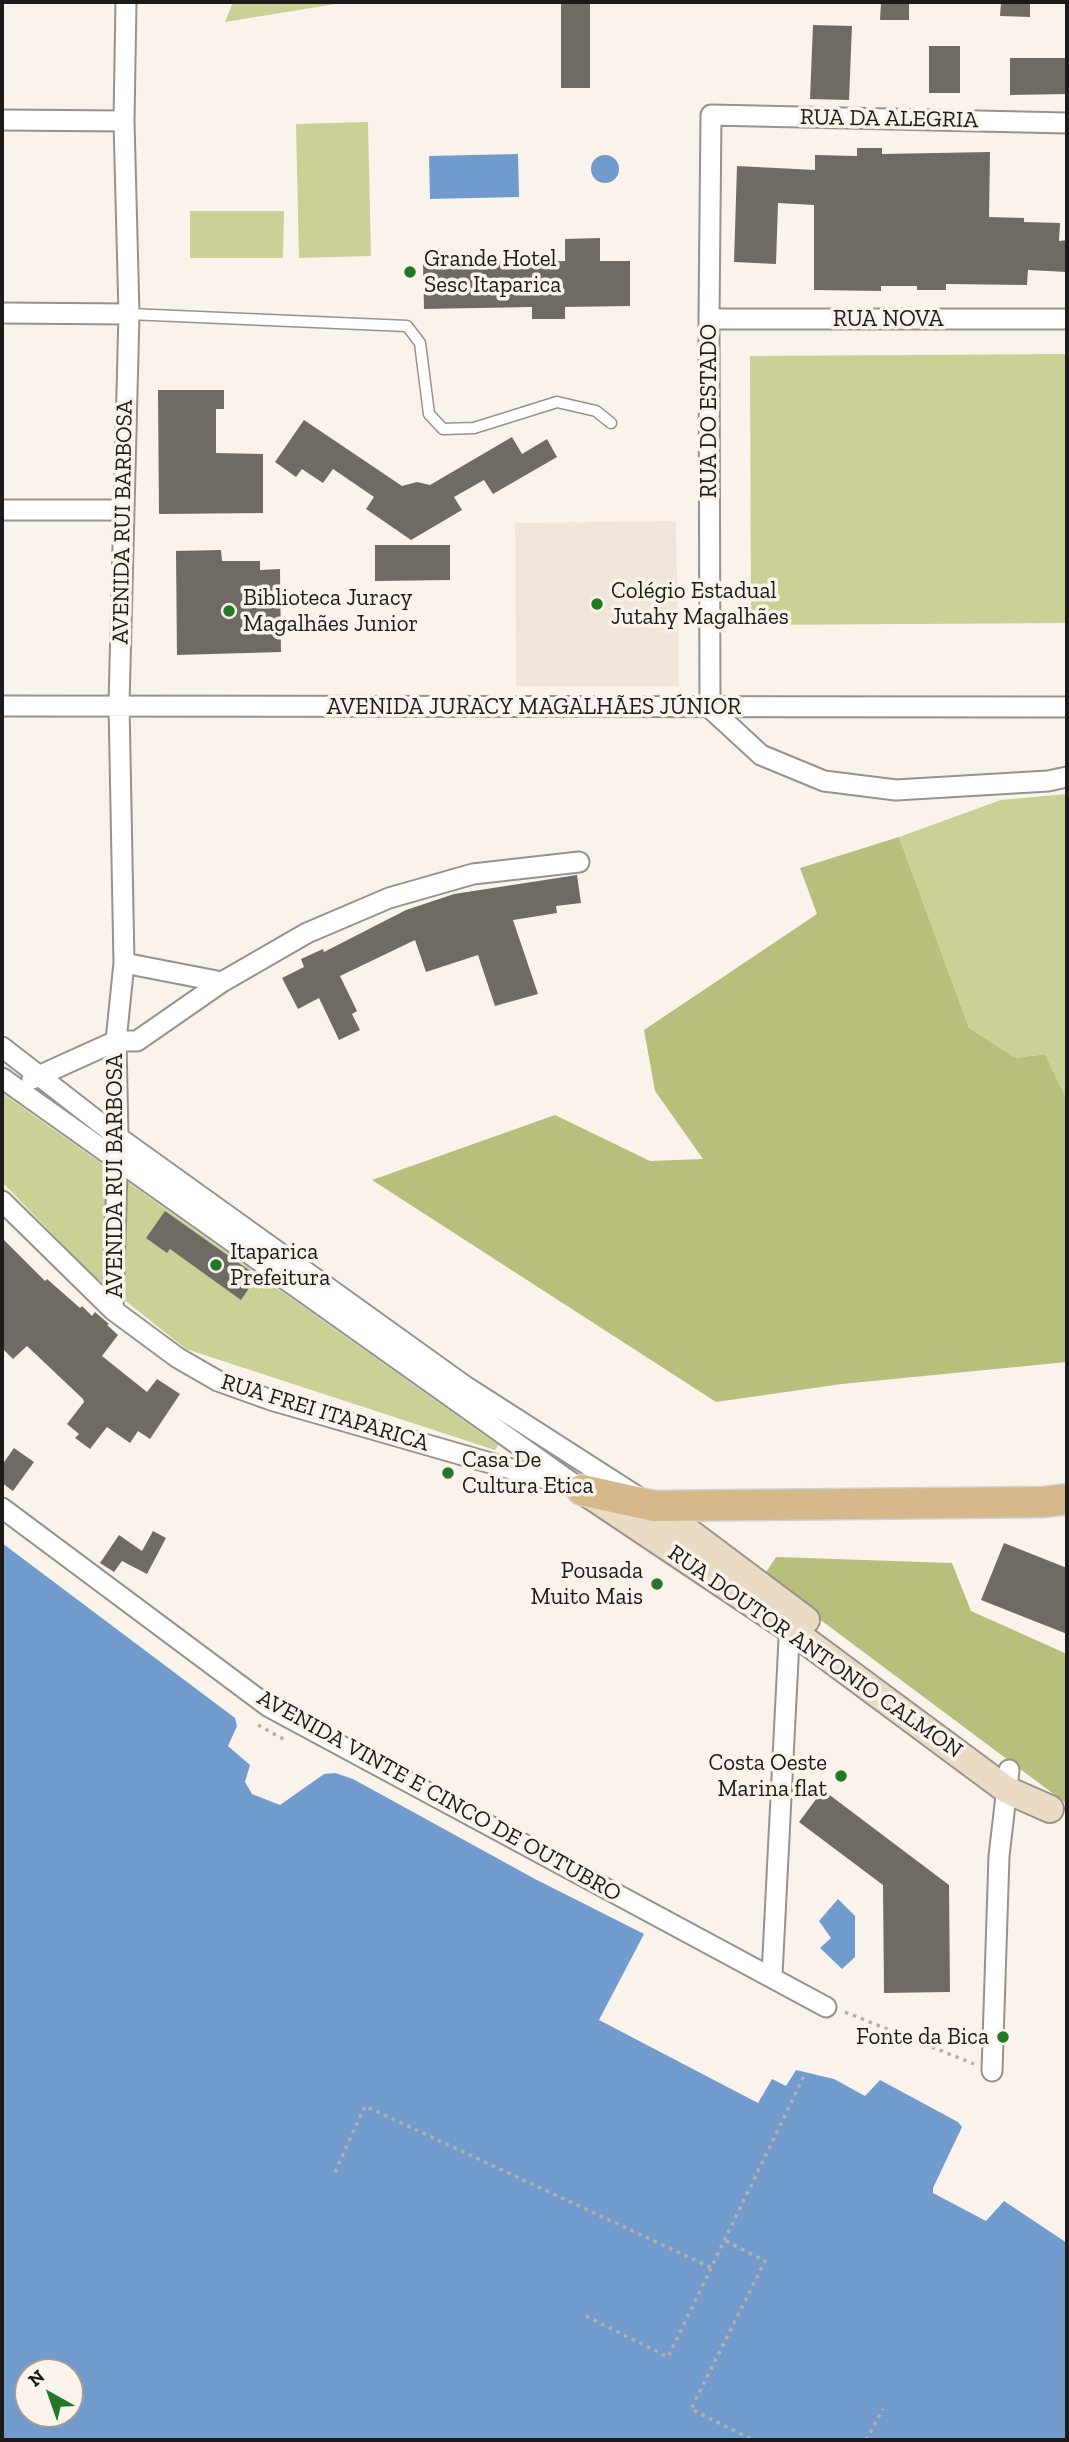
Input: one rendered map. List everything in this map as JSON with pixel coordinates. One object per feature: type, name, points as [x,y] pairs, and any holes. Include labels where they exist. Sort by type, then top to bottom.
[{"type":"main road","points":[[582,1490],[654,1506],[1060,1505]]},
{"type":"street","name":"AVENIDA RUI BARBOSA","points":[[113,1310],[118,1137],[116,1041],[124,963],[119,704],[129,314],[124,121],[126,2]]},
{"type":"street","name":"RUA DA ALEGRIA","points":[[711,115],[1067,123]]},
{"type":"street","name":"RUA DO ESTADO","points":[[710,708],[711,115]]},
{"type":"street","points":[[2,120],[124,121]]},
{"type":"street","points":[[2,313],[129,314]]},
{"type":"street","name":"RUA NOVA","points":[[709,319],[1067,320]]},
{"type":"street","points":[[2,510],[122,510]]},
{"type":"street","name":"AVENIDA JURACY MAGALHÃES JÚNIOR","points":[[2,706],[119,704],[710,708],[1067,707]]},
{"type":"street","points":[[710,708],[761,755],[824,781],[896,790],[1048,781],[1067,776]]},
{"type":"street","name":"AVENIDA RUI BARBOSA","points":[[116,1041],[137,1041],[222,982],[307,933],[389,898],[473,874],[579,862]]},
{"type":"street","points":[[124,963],[222,982]]},
{"type":"street","points":[[5,1085],[41,1075],[116,1041]]},
{"type":"street","points":[[2,1047],[332,1302]]},
{"type":"street","points":[[5,1085],[332,1302],[460,1392],[582,1490]]},
{"type":"street","name":"RUA FREI ITAPARICA","points":[[2,1201],[113,1310],[178,1358],[227,1384],[271,1400],[582,1490]]},
{"type":"street","points":[[460,1392],[654,1506]]},
{"type":"street","name":"RUA DOUTOR ANTONIO CALMON","points":[[582,1490],[790,1619]]},
{"type":"street","name":"RUA DOUTOR ANTONIO CALMON","points":[[654,1506],[790,1619],[1059,1816]]},
{"type":"street","name":"AVENIDA VINTE E CINCO DE OUTUBRO","points":[[2,1508],[270,1707],[772,1975],[825,2007]]},
{"type":"street","points":[[772,1975],[790,1619]]},
{"type":"street","points":[[992,2071],[999,1856],[1008,1780]]},
{"type":"lane","points":[[129,314],[407,327],[420,342],[429,414],[443,429],[474,428],[557,402],[596,411],[611,423]]},
{"type":"path","points":[[825,2007],[992,2071]]},
{"type":"path","points":[[586,2316],[668,2357],[805,2074]]},
{"type":"path","points":[[335,2172],[365,2106],[712,2268]]},
{"type":"path","points":[[726,2241],[765,2261],[691,2409],[753,2440]]},
{"type":"path","points":[[866,2440],[883,2409]]},
{"type":"shaded area","name":"Colégio Estadual Jutahy Magalhães","points":[[676,521],[679,686],[516,686],[515,523]]},
{"type":"green space","points":[[233,2],[348,2],[225,22]]},
{"type":"green space","points":[[368,122],[371,256],[299,258],[296,124]]},
{"type":"green space","points":[[190,211],[284,211],[283,258],[190,258]]},
{"type":"green space","points":[[1067,354],[1067,623],[751,625],[750,356]]},
{"type":"green space","points":[[1067,794],[1067,1100],[1045,1054],[1016,1058],[969,1028],[899,837],[1001,800]]},
{"type":"green space","points":[[899,837],[969,1028],[1016,1058],[1045,1054],[1067,1100],[1067,1362],[842,1384],[716,1402],[372,1180],[555,1115],[650,1161],[703,1159],[655,1091],[644,1030],[817,914],[800,868]]},
{"type":"green space","points":[[2,1093],[498,1445],[495,1450],[186,1349],[88,1271],[2,1182]]},
{"type":"green space","points":[[776,1557],[952,1563],[971,1611],[1067,1654],[1067,1804],[763,1577]]},
{"type":"water","points":[[518,154],[519,197],[430,199],[429,156]]},
{"type":"water","points":[[605,155],[615,159],[619,169],[615,179],[605,183],[595,179],[591,169],[595,159]]},
{"type":"water","points":[[2,1543],[235,1718],[237,1726],[228,1746],[250,1765],[245,1782],[252,1794],[280,1805],[324,1774],[335,1773],[353,1779],[535,1879],[644,1934],[599,2020],[758,2103],[772,2079],[786,2086],[796,2070],[834,2079],[865,2096],[880,2080],[958,2122],[962,2127],[933,2193],[986,2221],[1004,2201],[1067,2243],[1067,2440],[2,2440]]},
{"type":"water","points":[[838,1899],[855,1916],[855,1957],[842,1969],[820,1948],[831,1938],[819,1921]]},
{"type":"building","points":[[881,2],[909,2],[909,20],[880,20]]},
{"type":"building","points":[[1001,2],[1030,2],[1030,17],[1000,16]]},
{"type":"building","points":[[561,4],[590,4],[590,88],[561,88]]},
{"type":"building","points":[[813,25],[852,26],[849,100],[810,99]]},
{"type":"building","points":[[929,46],[960,46],[960,93],[929,93]]},
{"type":"building","points":[[1010,58],[1067,58],[1067,94],[1010,95]]},
{"type":"building","points":[[857,148],[882,148],[882,154],[990,152],[989,217],[1060,223],[1059,241],[1067,240],[1067,272],[1028,270],[1027,285],[946,284],[946,290],[917,290],[917,286],[881,286],[881,291],[814,290],[814,205],[778,203],[776,264],[734,262],[737,166],[815,170],[815,155],[857,156]]},
{"type":"building","points":[[600,238],[600,261],[630,261],[630,306],[565,307],[565,319],[532,319],[532,307],[424,309],[423,263],[565,261],[565,239]]},
{"type":"building","points":[[158,390],[224,390],[224,409],[216,409],[216,453],[263,454],[263,513],[159,514]]},
{"type":"building","points":[[304,420],[402,486],[417,482],[430,485],[512,437],[522,454],[547,439],[557,457],[493,494],[484,480],[454,497],[462,510],[411,540],[366,509],[374,497],[333,469],[323,483],[302,469],[296,477],[275,462]]},
{"type":"building","points":[[375,545],[450,545],[450,580],[375,581]]},
{"type":"building","name":"Biblioteca Juracy Magalhães Junior","points":[[221,550],[222,561],[260,561],[260,570],[280,569],[281,652],[177,655],[176,551]]},
{"type":"building","points":[[577,875],[581,903],[556,906],[557,913],[513,920],[538,994],[495,1006],[478,955],[426,972],[415,940],[340,976],[357,1011],[352,1014],[360,1030],[339,1040],[319,998],[298,1009],[282,978],[304,967],[301,959],[323,949],[324,952],[406,910],[454,894]]},
{"type":"building","name":"Itaparica Prefeitura","points":[[165,1211],[257,1276],[241,1300],[170,1249],[167,1253],[146,1238]]},
{"type":"building","points":[[2,1238],[45,1281],[47,1279],[80,1308],[82,1306],[92,1316],[95,1312],[109,1324],[107,1325],[118,1335],[102,1356],[147,1392],[157,1379],[180,1394],[150,1439],[138,1431],[130,1443],[107,1427],[90,1449],[75,1438],[79,1434],[67,1424],[84,1402],[83,1399],[27,1346],[13,1359],[2,1348]]},
{"type":"building","points":[[14,1448],[34,1462],[13,1491],[2,1483],[2,1465]]},
{"type":"building","points":[[153,1531],[166,1538],[147,1574],[122,1561],[114,1572],[100,1563],[119,1535],[142,1551]]},
{"type":"building","points":[[1004,1543],[1067,1568],[1067,1634],[981,1600]]},
{"type":"building","points":[[823,1790],[949,1885],[950,1992],[884,1993],[883,1885],[799,1822]]},
{"type":"place","name":"Grande Hotel Sesc Itaparica","points":[[410,272]]},
{"type":"place","name":"Colégio Estadual Jutahy Magalhães","points":[[597,604]]},
{"type":"place","name":"Biblioteca Juracy Magalhães Junior","points":[[229,611]]},
{"type":"place","name":"Itaparica Prefeitura","points":[[216,1265]]},
{"type":"place","name":"Casa De Cultura Etica","points":[[448,1473]]},
{"type":"place","name":"Pousada Muito Mais","points":[[657,1584]]},
{"type":"place","name":"Costa Oeste Marina flat","points":[[841,1776]]},
{"type":"place","name":"Fonte da Bica","points":[[1003,2037]]}]
